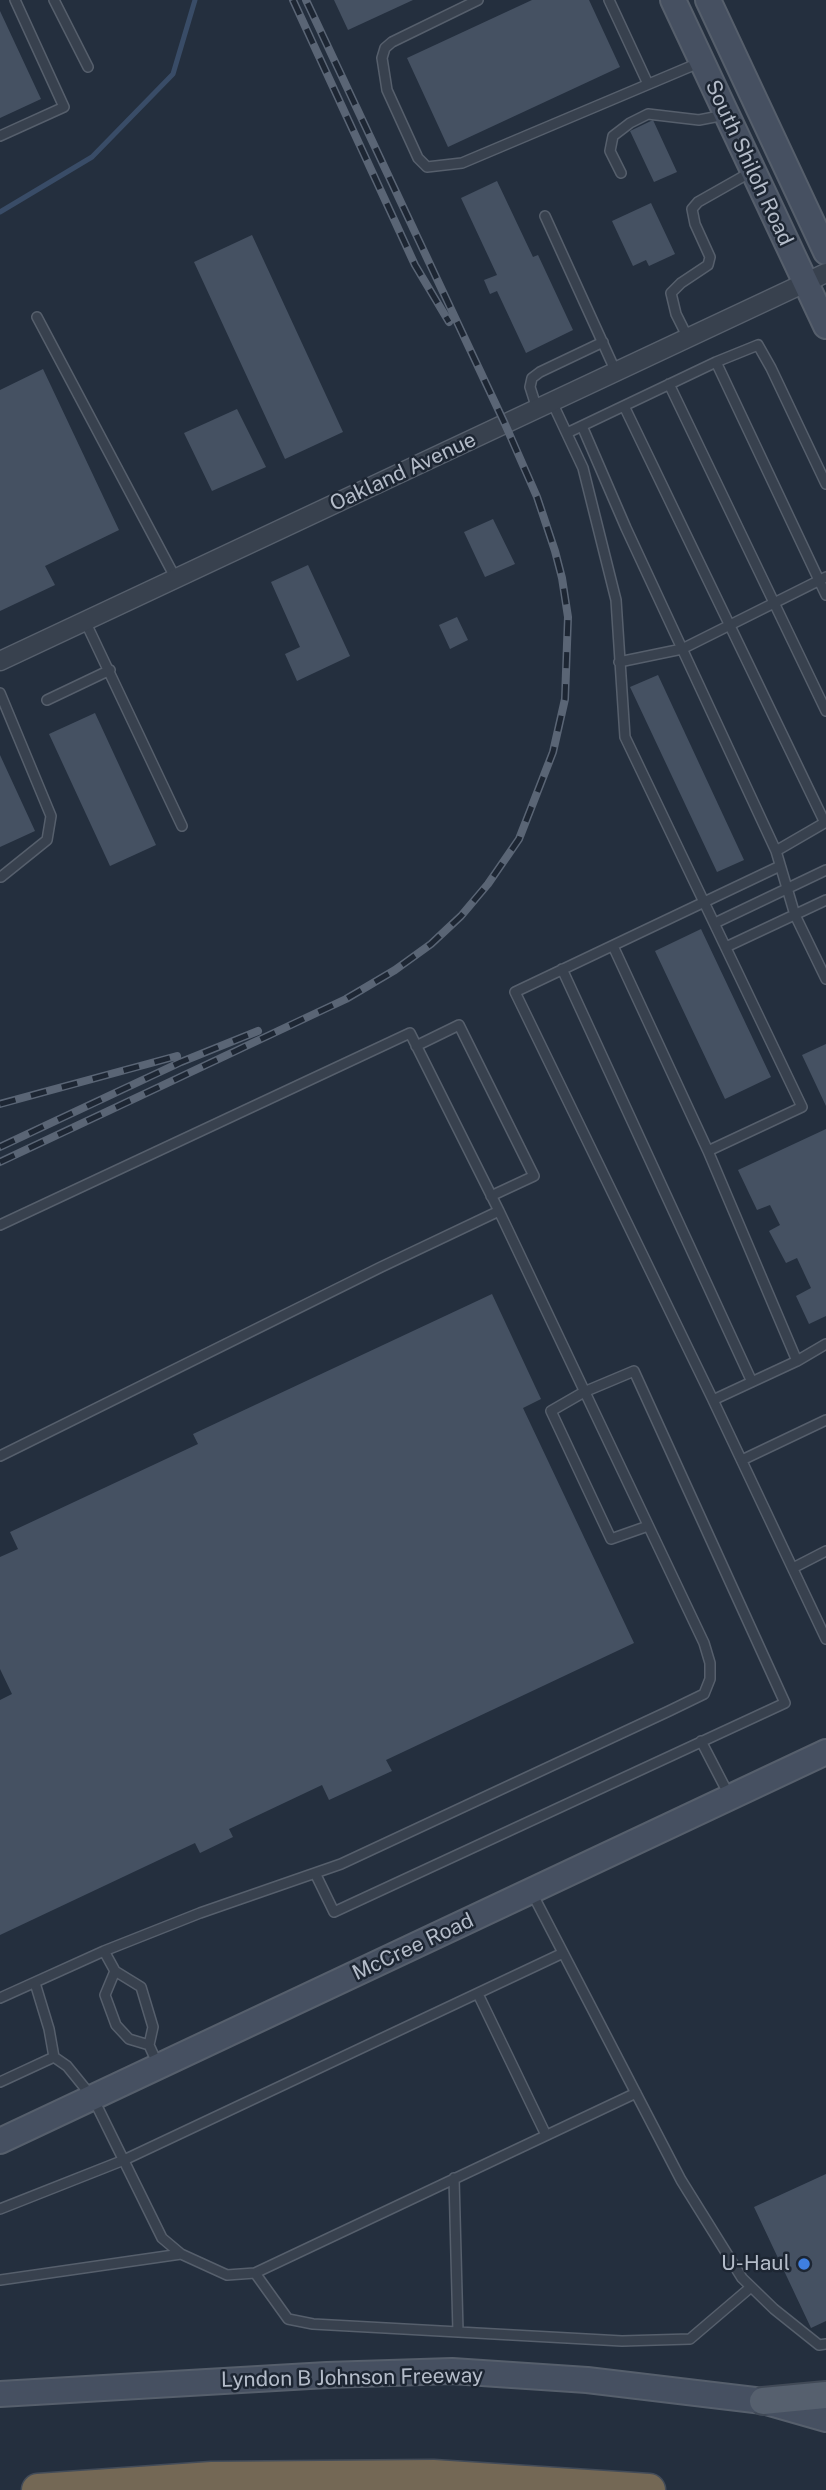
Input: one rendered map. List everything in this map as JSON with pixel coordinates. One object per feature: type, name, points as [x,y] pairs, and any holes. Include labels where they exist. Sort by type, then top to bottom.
[{"type":"highway","points":[[38,2490],[212,2478],[433,2476],[649,2490]]},
{"type":"main road","name":"South Shiloh Road","points":[[673,0],[753,171],[816,278],[826,326]]},
{"type":"main road","name":"South Shiloh Road","points":[[708,0],[826,252]]},
{"type":"main road","name":"McCree Road","points":[[0,2141],[93,2098],[154,2056],[531,1891],[826,1752]]},
{"type":"main road","name":"Lyndon B Johnson Freeway","points":[[0,2394],[300,2376],[452,2371],[587,2380],[763,2402],[826,2419]]},
{"type":"main road","points":[[763,2402],[826,2395]]},
{"type":"street","name":"Oakland Avenue","points":[[0,661],[816,278]]},
{"type":"lane","points":[[0,136],[64,107],[15,0]]},
{"type":"lane","points":[[54,0],[88,67]]},
{"type":"lane","points":[[478,0],[392,42],[385,48],[382,58],[387,90],[418,158],[427,167],[462,163],[701,62]]},
{"type":"lane","points":[[609,0],[648,84]]},
{"type":"lane","points":[[621,173],[610,151],[613,136],[630,123],[648,114],[699,120],[726,115]]},
{"type":"lane","points":[[688,338],[676,314],[671,293],[708,265],[710,257],[695,224],[692,209],[698,202],[753,171]]},
{"type":"lane","points":[[545,216],[616,372]]},
{"type":"lane","points":[[37,317],[176,579]]},
{"type":"lane","points":[[603,342],[540,372],[532,378],[530,387],[567,433],[583,468],[616,600],[625,737],[802,1107],[708,1151]]},
{"type":"lane","points":[[567,433],[716,362],[758,345],[826,484]]},
{"type":"lane","points":[[716,362],[822,579],[826,595]]},
{"type":"lane","points":[[669,384],[826,711]]},
{"type":"lane","points":[[624,406],[826,822],[776,851]]},
{"type":"lane","points":[[582,426],[776,851],[795,915],[826,979]]},
{"type":"lane","points":[[620,662],[682,649],[822,579]]},
{"type":"lane","points":[[85,621],[183,826]]},
{"type":"lane","points":[[47,699],[110,670]]},
{"type":"lane","points":[[0,693],[51,816],[47,840],[1,877]]},
{"type":"lane","points":[[780,866],[515,992],[826,1639]]},
{"type":"lane","points":[[715,922],[826,870]]},
{"type":"lane","points":[[726,947],[826,900]]},
{"type":"lane","points":[[613,946],[708,1151],[797,1361]]},
{"type":"lane","points":[[562,969],[752,1382]]},
{"type":"lane","points":[[416,1046],[458,1025],[534,1176],[491,1196]]},
{"type":"lane","points":[[0,1225],[410,1033],[499,1211],[704,1643],[710,1663],[710,1679],[704,1694],[354,1858],[200,1913],[104,1951],[0,1998]]},
{"type":"lane","points":[[0,1456],[499,1211]]},
{"type":"lane","points":[[713,1401],[797,1361],[826,1344]]},
{"type":"lane","points":[[315,1873],[334,1912],[785,1703],[634,1371],[584,1392],[551,1411],[611,1539],[648,1526]]},
{"type":"lane","points":[[741,1460],[826,1420]]},
{"type":"lane","points":[[793,1568],[826,1551]]},
{"type":"lane","points":[[701,1741],[730,1797]]},
{"type":"lane","points":[[531,1891],[681,2180],[742,2278],[774,2309],[819,2345],[826,2344]]},
{"type":"lane","points":[[104,1951],[115,1971],[141,1987],[153,2027],[154,2056]]},
{"type":"lane","points":[[0,2209],[124,2160],[563,1953]]},
{"type":"lane","points":[[115,1971],[105,1994],[116,2025],[129,2039],[154,2056]]},
{"type":"lane","points":[[35,1983],[49,2029],[54,2057],[67,2066],[93,2098],[162,2238],[181,2254],[227,2275],[255,2273],[636,2093]]},
{"type":"lane","points":[[478,1994],[546,2135]]},
{"type":"lane","points":[[0,2082],[54,2057]]},
{"type":"lane","points":[[454,2178],[458,2332]]},
{"type":"lane","points":[[0,2280],[181,2254]]},
{"type":"lane","points":[[255,2273],[288,2319],[313,2324],[622,2341],[690,2339],[751,2287]]},
{"type":"building","points":[[334,0],[413,0],[348,30]]},
{"type":"building","points":[[532,0],[589,0],[620,67],[448,147],[407,58]]},
{"type":"building","points":[[0,11],[41,99],[0,118]]},
{"type":"building","points":[[653,120],[677,172],[654,182],[630,131]]},
{"type":"building","points":[[497,181],[533,257],[538,255],[573,330],[526,353],[497,291],[490,294],[484,280],[497,275],[461,198]]},
{"type":"building","points":[[651,203],[675,254],[649,266],[646,260],[633,266],[612,221]]},
{"type":"building","points":[[252,235],[343,432],[285,459],[194,262]]},
{"type":"building","points":[[43,369],[119,530],[45,566],[55,585],[0,611],[0,390]]},
{"type":"building","points":[[237,409],[266,467],[212,491],[184,433]]},
{"type":"building","points":[[493,519],[515,564],[485,577],[464,532]]},
{"type":"building","points":[[308,565],[350,656],[297,681],[285,654],[300,647],[271,582]]},
{"type":"building","points":[[457,617],[468,640],[450,649],[439,625]]},
{"type":"building","points":[[658,675],[744,860],[717,872],[630,687]]},
{"type":"building","points":[[95,713],[156,845],[110,866],[49,734]]},
{"type":"building","points":[[0,755],[35,831],[0,847]]},
{"type":"building","points":[[701,929],[771,1077],[725,1099],[655,951]]},
{"type":"building","points":[[826,1044],[826,1106],[802,1055]]},
{"type":"building","points":[[826,1129],[826,1316],[809,1324],[796,1296],[811,1288],[797,1258],[786,1263],[769,1231],[780,1225],[770,1205],[757,1210],[738,1170]]},
{"type":"building","points":[[492,1294],[541,1399],[523,1408],[634,1643],[386,1760],[392,1771],[329,1800],[322,1785],[229,1829],[233,1837],[200,1853],[195,1843],[0,1935],[0,1700],[12,1694],[0,1669],[0,1557],[18,1549],[10,1532],[198,1444],[193,1434]]},
{"type":"building","name":"U-Haul","points":[[826,2174],[826,2321],[811,2328],[754,2207]]},
{"type":"waterway","points":[[0,212],[92,157],[173,74],[195,0]]},
{"type":"railway","points":[[293,0],[415,265],[449,322]]},
{"type":"railway","points":[[0,1162],[346,999],[395,970],[431,944],[461,916],[488,884],[519,839],[553,752],[565,699],[568,617],[555,551],[537,497],[505,424],[306,0]]},
{"type":"railway","points":[[0,1147],[181,1062],[258,1031]]},
{"type":"railway","points":[[0,1104],[177,1056]]},
{"type":"place","name":"U-Haul","points":[[804,2264]]}]
